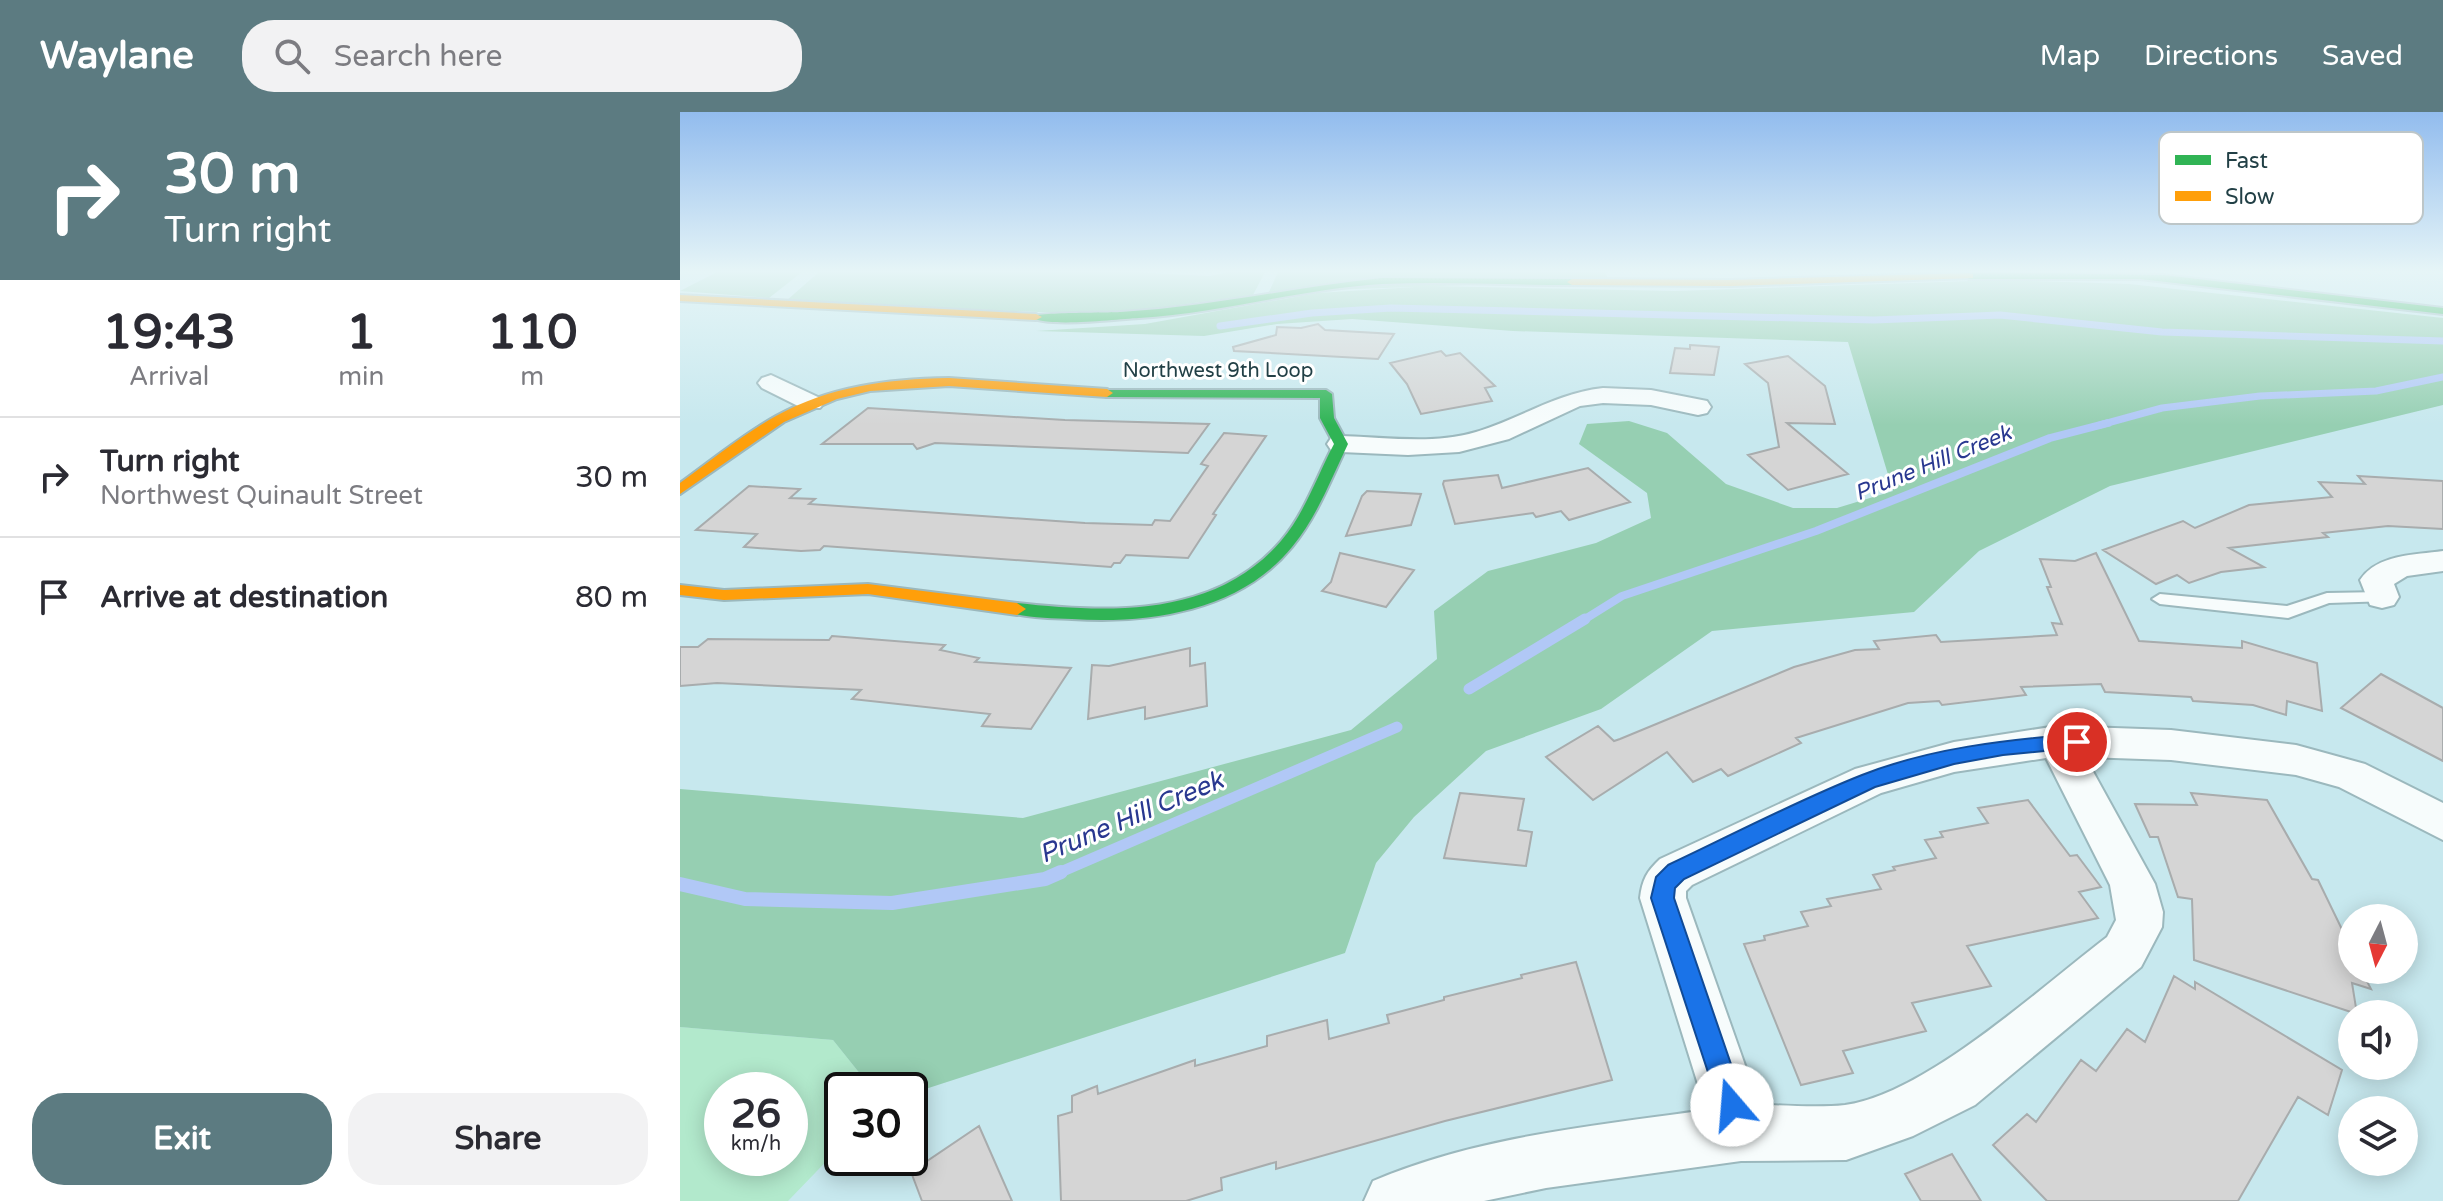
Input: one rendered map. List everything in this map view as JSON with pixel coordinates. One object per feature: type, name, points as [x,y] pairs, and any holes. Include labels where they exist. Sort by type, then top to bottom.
[{"type":"street","name":"Northwest 9th Loop","points":[[680,490],[779,420],[811,403],[860,388],[943,379],[1079,392],[1326,394],[1327,418],[1341,444]]},
{"type":"street","points":[[771,383],[811,403]]},
{"type":"street","points":[[680,590],[732,594],[868,589],[983,601],[1047,614],[1093,617],[1144,614],[1185,607],[1225,591],[1261,570],[1289,541],[1341,444],[1419,446],[1474,441],[1573,401],[1611,395],[1651,397],[1698,407]]},
{"type":"street","points":[[2382,597],[2376,580],[2387,573],[2398,567],[2443,561]]},
{"type":"street","points":[[1393,1201],[1468,1176],[1546,1160],[1741,1133],[1846,1132],[1894,1117],[1956,1086],[2124,952],[2139,931],[2141,908],[2132,884],[2057,741]]},
{"type":"street","points":[[1741,1133],[1663,898],[1664,884],[1676,872],[1869,780],[1954,757],[2057,741],[2171,745],[2296,760],[2351,775],[2443,823]]},
{"type":"lane","points":[[2160,599],[2288,612],[2327,598],[2382,597]]},
{"type":"green space","points":[[1152,323],[1295,323],[1204,336],[1036,331]]},
{"type":"green space","points":[[1403,323],[2443,323],[2443,405],[2110,486],[1979,551],[1914,612],[1712,631],[1601,709],[1486,751],[1414,817],[1376,863],[1345,953],[928,1088],[928,1072],[859,1072],[833,1040],[680,1027],[680,789],[1023,818],[1351,730],[1437,659],[1434,611],[1488,571],[1596,543],[1651,518],[1647,493],[1579,444],[1587,424],[1629,421],[1667,433],[1726,484],[1793,508],[1837,508],[1893,491],[1848,342],[1513,331]]},
{"type":"green space","points":[[680,1027],[833,1040],[859,1072],[824,1072],[824,1164],[788,1201],[680,1201]]},
{"type":"building","points":[[1318,324],[1325,330],[1394,334],[1378,359],[1234,351],[1233,347],[1276,335],[1277,327],[1301,328]]},
{"type":"building","points":[[1690,345],[1719,347],[1714,375],[1670,373],[1675,348],[1690,349]]},
{"type":"building","points":[[1441,351],[1446,356],[1460,353],[1495,386],[1485,388],[1492,401],[1421,414],[1407,384],[1390,363]]},
{"type":"building","points":[[1788,356],[1825,386],[1835,424],[1787,423],[1848,474],[1788,490],[1748,455],[1779,447],[1768,383],[1745,364]]},
{"type":"building","points":[[868,408],[1065,420],[1209,424],[1188,453],[935,443],[917,449],[913,444],[822,444]]},
{"type":"building","points":[[1224,433],[1266,436],[1213,514],[1216,515],[1188,558],[1126,555],[1120,563],[1114,563],[1111,567],[824,546],[820,550],[801,551],[744,547],[757,534],[696,530],[749,486],[800,489],[790,498],[815,499],[809,504],[1152,525],[1155,520],[1170,521],[1208,466],[1201,464]]},
{"type":"building","points":[[1588,468],[1630,502],[1569,520],[1561,511],[1536,517],[1533,513],[1455,524],[1443,484],[1444,481],[1498,475],[1502,488]]},
{"type":"building","points":[[2358,476],[2443,481],[2443,529],[2388,526],[2323,533],[2328,537],[2229,548],[2264,567],[2221,572],[2189,583],[2177,575],[2156,584],[2103,550],[2183,521],[2195,528],[2249,505],[2332,497],[2319,482],[2365,484]]},
{"type":"building","points":[[1367,491],[1421,494],[1411,525],[1346,536],[1362,496]]},
{"type":"building","points":[[1340,553],[1414,570],[1386,607],[1322,591],[1331,582]]},
{"type":"building","points":[[2096,553],[2139,641],[2242,648],[2242,641],[2317,663],[2322,711],[2287,701],[2286,715],[2253,705],[2193,701],[2191,697],[2105,692],[2101,684],[2021,687],[2026,695],[1942,705],[1939,701],[1908,703],[1796,738],[1801,743],[1728,776],[1721,769],[1693,782],[1667,752],[1593,800],[1546,757],[1598,726],[1614,741],[1794,667],[1855,650],[1879,649],[1874,641],[1936,635],[1941,642],[2057,635],[2052,623],[2062,624],[2040,559],[2075,561]]},
{"type":"building","points":[[832,636],[945,645],[940,650],[979,658],[975,662],[1071,668],[1031,729],[982,726],[990,714],[852,699],[861,690],[717,683],[680,686],[680,647],[698,647],[708,639],[829,640]]},
{"type":"building","points":[[1190,648],[1190,666],[1205,663],[1207,706],[1145,719],[1145,707],[1088,719],[1092,665],[1109,666]]},
{"type":"building","points":[[2381,674],[2443,708],[2443,761],[2341,708]]},
{"type":"building","points":[[1460,793],[1524,799],[1518,830],[1532,832],[1526,866],[1444,858]]},
{"type":"building","points":[[2191,793],[2267,800],[2312,879],[2318,880],[2338,921],[2338,984],[2352,984],[2355,1000],[2338,1000],[2338,1008],[2194,960],[2192,899],[2178,897],[2158,837],[2150,837],[2135,804],[2197,805]]},
{"type":"building","points":[[2028,800],[2070,856],[2077,855],[2101,887],[2079,892],[2098,918],[1967,946],[1991,986],[1912,1003],[1926,1031],[1843,1051],[1853,1073],[1801,1085],[1744,944],[1808,926],[1801,912],[1831,906],[1827,899],[1881,889],[1873,875],[1895,870],[1893,867],[1936,858],[1925,840],[1943,837],[1940,832],[1988,823],[1978,808]]},
{"type":"building","points":[[1576,962],[1612,1080],[1445,1121],[1276,1169],[1276,1162],[1221,1178],[1222,1190],[1186,1201],[1061,1201],[1058,1116],[1072,1112],[1072,1096],[1097,1086],[1098,1094],[1195,1060],[1195,1066],[1267,1046],[1267,1036],[1327,1020],[1329,1039],[1389,1023],[1387,1015],[1444,1000],[1444,997]]},
{"type":"building","points":[[2174,976],[2195,989],[2195,982],[2338,1068],[2339,1080],[2328,1115],[2298,1097],[2238,1201],[2047,1201],[1993,1145],[2027,1114],[2036,1122],[2081,1060],[2096,1071],[2127,1029],[2145,1042]]},
{"type":"building","points":[[979,1126],[1012,1201],[922,1201],[913,1176],[928,1176],[928,1160]]},
{"type":"building","points":[[1952,1154],[1981,1201],[1921,1201],[1905,1174]]},
{"type":"waterway","points":[[1220,326],[1243,323]]},
{"type":"waterway","points":[[2075,323],[2162,332],[2443,341]]},
{"type":"waterway","name":"Prune Hill Creek","points":[[2100,425],[2162,408],[2260,396],[2376,391],[2443,377]]},
{"type":"waterway","name":"Prune Hill Creek","points":[[1582,621],[1622,596],[1816,531],[2050,438],[2108,423]]},
{"type":"waterway","name":"Prune Hill Creek","points":[[1469,689],[1585,619]]},
{"type":"waterway","name":"Prune Hill Creek","points":[[1056,874],[1397,727]]},
{"type":"waterway","name":"Prune Hill Creek","points":[[680,884],[745,899],[892,903],[1045,879],[1061,872]]},
{"type":"traffic: fast","points":[[1017,609],[1087,615],[1124,614],[1196,603],[1229,590],[1259,571],[1285,546],[1309,510],[1341,444],[1327,418],[1326,394],[1107,393]]},
{"type":"traffic: slow","points":[[680,490],[780,419],[832,396],[870,387],[949,382],[1107,393]]},
{"type":"traffic: slow","points":[[680,590],[724,595],[868,589],[1017,609]]},
{"type":"route","points":[[1732,1105],[1663,898],[1664,884],[1676,872],[1869,780],[2003,747],[2077,742]]}]
